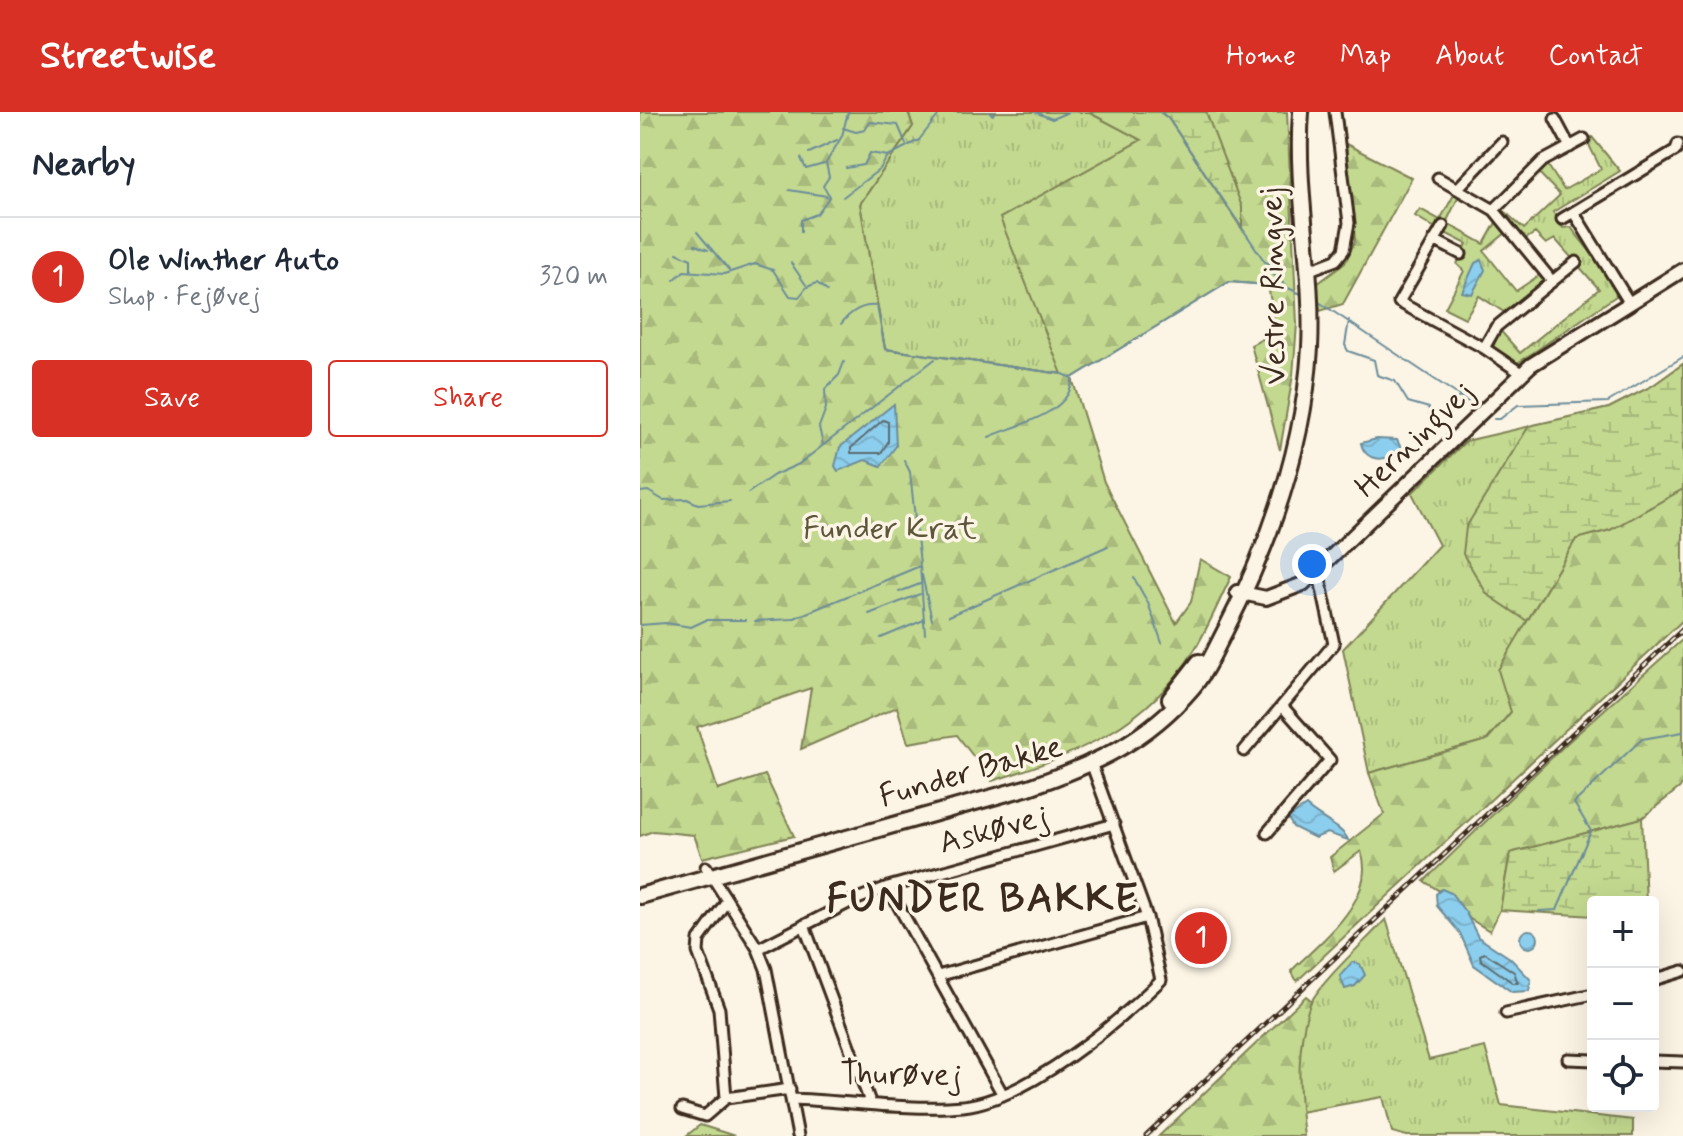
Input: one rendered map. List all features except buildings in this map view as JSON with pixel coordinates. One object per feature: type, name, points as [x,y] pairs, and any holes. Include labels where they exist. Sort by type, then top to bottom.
[{"type":"main road","name":"Vestre Ringvej","points":[[1240,593],[1278,504],[1305,395],[1310,346],[1300,192],[1301,112]]},
{"type":"main road","name":"Funder Bakke","points":[[640,887],[1029,787],[1091,762],[1167,703],[1197,665],[1240,593]]},
{"type":"main road","name":"Funder Bakke","points":[[640,896],[708,871]]},
{"type":"street","points":[[1307,271],[1336,260],[1348,237],[1335,112]]},
{"type":"street","points":[[1555,119],[1570,147]]},
{"type":"street","points":[[1494,210],[1543,161],[1584,139]]},
{"type":"street","points":[[1457,189],[1502,142]]},
{"type":"street","points":[[1562,219],[1676,150],[1678,144]]},
{"type":"street","points":[[1438,178],[1494,210],[1552,281]]},
{"type":"street","points":[[1574,213],[1629,302]]},
{"type":"street","points":[[1443,226],[1399,302],[1484,348],[1521,373]]},
{"type":"street","points":[[1434,240],[1461,254]]},
{"type":"street","points":[[1484,348],[1496,327],[1576,262]]},
{"type":"street","name":"Herningvej","points":[[1240,593],[1275,597],[1303,584],[1521,373],[1683,270]]},
{"type":"street","points":[[1244,751],[1334,644],[1318,570]]},
{"type":"street","points":[[1267,833],[1330,760],[1283,707]]},
{"type":"street","points":[[938,976],[1147,917],[1091,762]]},
{"type":"street","name":"Askøvej","points":[[758,949],[888,887],[1114,824]]},
{"type":"street","points":[[708,871],[758,949],[769,982],[798,1136]]},
{"type":"street","points":[[888,887],[1003,1095]]},
{"type":"street","points":[[726,902],[699,940],[698,952],[719,1009],[726,1098]]},
{"type":"street","name":"Thurøvej","points":[[682,1109],[705,1116],[726,1098],[791,1094],[939,1107],[965,1106],[1003,1095],[1048,1071],[1161,980],[1147,917]]},
{"type":"street","points":[[804,925],[870,1102]]},
{"type":"street","points":[[1659,978],[1683,971]]},
{"type":"street","points":[[1506,1013],[1587,995]]},
{"type":"street","points":[[1568,1059],[1587,1060]]},
{"type":"street","points":[[1659,1061],[1683,1062]]},
{"type":"green space","name":"Funder Krat","points":[[640,112],[908,112],[913,126],[860,204],[885,349],[1062,374],[1000,218],[1141,140],[1088,112],[1287,112],[1297,324],[1293,375],[1280,450],[1251,345],[1276,332],[1268,285],[1229,282],[1072,378],[1104,482],[1176,623],[1191,602],[1200,559],[1231,577],[1195,649],[1155,699],[1132,718],[1080,748],[992,781],[957,735],[908,743],[897,707],[801,749],[811,688],[697,727],[718,790],[765,775],[794,836],[702,858],[694,835],[653,831],[640,836]]},
{"type":"green space","points":[[908,112],[1088,112],[1141,139],[1063,374],[885,349],[860,204],[913,126]]},
{"type":"green space","points":[[1160,112],[1206,112],[1242,207],[1242,229],[1168,118]]},
{"type":"green space","points":[[1592,137],[1620,171],[1553,212],[1563,228],[1571,227],[1597,260],[1610,279],[1616,296],[1518,363],[1492,349],[1500,330],[1520,353],[1599,289],[1555,239],[1546,244],[1535,233],[1524,240],[1502,209],[1524,229],[1560,195],[1538,172],[1547,164],[1564,190],[1601,169],[1587,141]]},
{"type":"green space","points":[[1346,144],[1412,178],[1343,304],[1320,311],[1317,284],[1345,263],[1355,241]]},
{"type":"green space","points":[[1455,193],[1459,196],[1446,223],[1484,244],[1498,219],[1507,232],[1484,251],[1516,291],[1541,274],[1544,283],[1507,314],[1479,296],[1465,318],[1445,308],[1464,271],[1457,264],[1467,244],[1445,233],[1447,228],[1437,229],[1415,216],[1420,209],[1440,220]]},
{"type":"green space","points":[[1683,364],[1683,489],[1576,539],[1511,712],[1487,740],[1369,773],[1343,649],[1439,545],[1412,493],[1466,441],[1609,408],[1652,386]]},
{"type":"green space","points":[[1683,364],[1683,489],[1610,530],[1576,539],[1527,621],[1487,594],[1463,554],[1466,527],[1529,426],[1609,408],[1652,386]]},
{"type":"green space","points":[[1683,489],[1683,620],[1297,981],[1291,971],[1344,918],[1361,886],[1364,869],[1361,851],[1334,871],[1330,857],[1384,814],[1369,773],[1487,740],[1511,712],[1498,670],[1576,539],[1610,530]]},
{"type":"green space","points":[[1683,639],[1683,785],[1642,818],[1510,853],[1500,910],[1490,931],[1470,919],[1451,893],[1438,890],[1424,881],[1567,743]]},
{"type":"green space","points":[[1642,818],[1646,896],[1587,896],[1587,916],[1500,910],[1510,853]]},
{"type":"green space","points":[[1386,919],[1429,1060],[1485,1047],[1501,1105],[1633,1120],[1633,1136],[1407,1136],[1392,1132],[1383,1097],[1300,1112],[1299,1041],[1311,1002],[1325,982]]},
{"type":"green space","points":[[1306,996],[1311,1000],[1300,1067],[1304,1136],[1159,1136]]},
{"type":"green space","points":[[700,1125],[735,1136],[686,1136]]},
{"type":"water","points":[[1481,260],[1485,270],[1472,294],[1462,292],[1475,263]]},
{"type":"water","points":[[894,404],[896,446],[881,466],[865,460],[838,471],[835,466],[840,447]]},
{"type":"water","points":[[1377,439],[1397,440],[1401,448],[1384,458],[1372,457],[1363,450],[1361,443]]},
{"type":"water","points":[[1306,806],[1341,831],[1348,840],[1327,833],[1315,838],[1293,827],[1288,818]]},
{"type":"water","points":[[1442,889],[1451,893],[1466,913],[1478,937],[1510,958],[1531,980],[1529,991],[1512,992],[1474,965],[1460,933],[1437,906],[1436,894]]},
{"type":"water","points":[[1529,930],[1538,939],[1529,948],[1520,939]]},
{"type":"water","points":[[1352,962],[1360,964],[1365,975],[1355,986],[1345,989],[1340,976]]},
{"type":"waterway","points":[[801,232],[801,220],[817,214],[830,196],[823,186],[829,177],[826,163],[842,136],[848,112]]},
{"type":"waterway","points":[[843,197],[880,169],[888,156],[919,140],[941,112]]},
{"type":"waterway","points":[[988,112],[993,115],[994,112]]},
{"type":"waterway","points":[[1035,112],[1052,119],[1068,112]]},
{"type":"waterway","points":[[1160,112],[1168,118],[1265,262],[1272,264],[1270,271],[1288,288],[1301,294]]},
{"type":"waterway","points":[[843,128],[856,132],[865,130],[870,122],[898,125],[906,144]]},
{"type":"waterway","points":[[809,153],[837,140]]},
{"type":"waterway","points":[[846,168],[864,165],[870,153],[888,156]]},
{"type":"waterway","points":[[801,158],[806,169],[824,164]]},
{"type":"waterway","points":[[789,190],[827,196]]},
{"type":"waterway","points":[[697,232],[729,270]]},
{"type":"waterway","points":[[695,245],[708,250]]},
{"type":"waterway","points":[[677,253],[691,259],[691,270]]},
{"type":"waterway","points":[[791,263],[806,285]]},
{"type":"waterway","points":[[674,280],[684,271],[724,274],[755,264],[773,270],[790,296],[799,297],[807,287],[817,283],[827,291]]},
{"type":"waterway","points":[[841,324],[856,310],[877,306],[885,349],[1063,374],[1072,378],[1229,282],[1268,285]]},
{"type":"waterway","points":[[1316,300],[1470,403]]},
{"type":"waterway","points":[[1349,320],[1345,345],[1348,351],[1374,360],[1377,375],[1395,381],[1408,402],[1429,408],[1430,419],[1436,421],[1448,403],[1460,397]]},
{"type":"waterway","points":[[1494,419],[1500,419],[1518,405],[1608,402],[1683,357]]},
{"type":"waterway","points":[[748,493],[774,475],[799,464],[935,359]]},
{"type":"waterway","points":[[823,445],[819,427],[826,408],[825,389],[839,375],[844,362]]},
{"type":"waterway","points":[[989,437],[1053,409],[1070,390],[1072,378]]},
{"type":"waterway","points":[[904,460],[910,472],[920,564]]},
{"type":"waterway","points":[[640,492],[648,491],[663,500],[687,499],[698,504],[730,501]]},
{"type":"waterway","points":[[949,616],[1108,546]]},
{"type":"waterway","points":[[755,621],[792,619],[920,566],[925,634]]},
{"type":"waterway","points":[[922,575],[932,620]]},
{"type":"waterway","points":[[1134,578],[1148,603],[1162,643]]},
{"type":"waterway","points":[[899,592],[920,584]]},
{"type":"waterway","points":[[869,614],[920,594]]},
{"type":"waterway","points":[[640,625],[666,623],[691,627],[706,620],[746,620]]},
{"type":"waterway","points":[[881,638],[924,620]]},
{"type":"waterway","points":[[1539,911],[1557,910],[1591,831],[1574,803],[1642,739],[1683,732]]},
{"type":"railway","points":[[1146,1136],[1683,629]]},
{"type":"place","name":"Ole Winther Auto","points":[[1201,938]]},
{"type":"district","name":"FUNDER BAKKE","points":[[983,900]]}]
